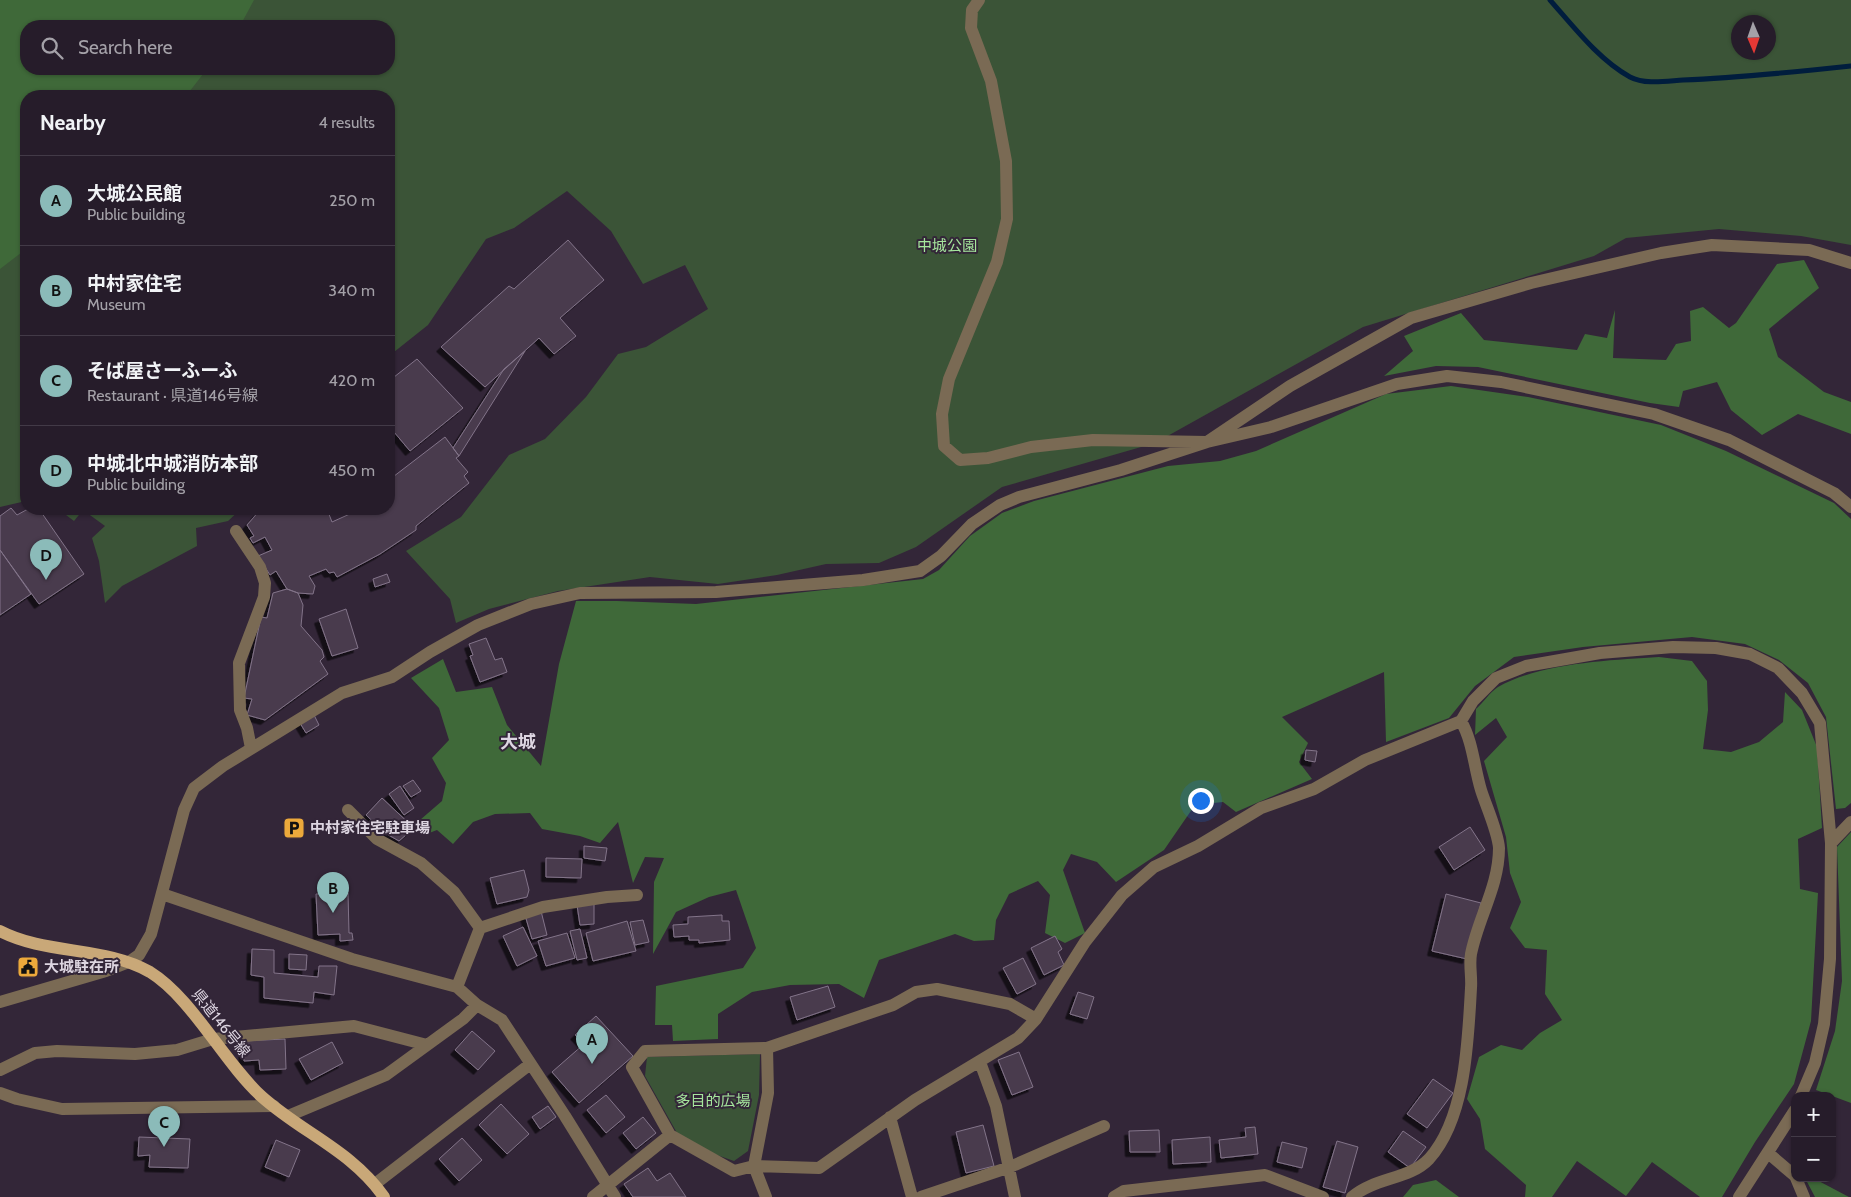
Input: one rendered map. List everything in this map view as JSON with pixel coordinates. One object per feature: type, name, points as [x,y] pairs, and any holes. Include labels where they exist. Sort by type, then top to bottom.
[{"type":"main road","name":"県道146号線","points":[[0,931],[19,939],[129,962],[150,972],[171,988],[248,1082],[274,1106],[350,1158],[375,1184],[384,1197]]},
{"type":"street","points":[[979,0],[972,10],[971,28],[991,81],[1006,161],[1007,219],[997,262],[949,379],[942,414],[944,446],[960,460],[988,458],[1031,447],[1093,440],[1207,442],[1290,386],[1411,318],[1532,283],[1661,253],[1712,245],[1809,250],[1851,263]]},
{"type":"street","points":[[0,1002],[129,962],[139,955],[151,934],[184,810],[194,788],[251,748],[342,693],[392,677],[478,625],[531,604],[580,593],[716,592],[863,580],[920,571],[941,556],[972,524],[1000,505],[1020,497],[1121,470],[1207,442],[1271,427],[1397,384],[1447,376],[1510,384],[1654,414],[1729,440],[1834,493],[1851,507]]},
{"type":"street","points":[[236,531],[260,567],[265,582],[264,597],[239,662],[240,710],[251,748]]},
{"type":"street","points":[[1036,1019],[1010,1004],[937,989],[916,992],[893,1005],[767,1048],[645,1051],[632,1068],[670,1134],[734,1171],[754,1166],[819,1168],[890,1117],[1018,1038],[1036,1019],[1085,942],[1122,895],[1154,867],[1198,846],[1261,808],[1314,789],[1365,760],[1461,721],[1474,701],[1496,678],[1526,666],[1600,653],[1673,646],[1716,648],[1750,654],[1778,668],[1802,693],[1820,723],[1831,843],[1830,959],[1824,1024],[1815,1062],[1803,1092]]},
{"type":"street","points":[[1352,1197],[1363,1187],[1412,1171],[1429,1159],[1446,1131],[1463,1086],[1471,986],[1471,955],[1492,893],[1499,847],[1478,780],[1469,735],[1461,721]]},
{"type":"street","points":[[348,810],[377,839],[421,864],[454,892],[480,928]]},
{"type":"street","points":[[1831,843],[1851,822]]},
{"type":"street","points":[[162,894],[352,959],[457,987],[477,1005],[502,1020],[615,1197]]},
{"type":"street","points":[[480,928],[543,907],[607,896],[637,895]]},
{"type":"street","points":[[457,987],[480,928]]},
{"type":"street","points":[[288,1116],[386,1075],[463,1019],[477,1005]]},
{"type":"street","points":[[0,1070],[35,1053],[57,1051],[135,1054],[177,1050],[213,1039],[354,1026],[427,1045]]},
{"type":"street","points":[[766,1197],[754,1166],[768,1093],[767,1048]]},
{"type":"street","points":[[980,1062],[996,1106],[1015,1197]]},
{"type":"street","points":[[375,1184],[530,1065]]},
{"type":"street","points":[[0,1093],[17,1099],[62,1109],[274,1106]]},
{"type":"street","points":[[1739,1197],[1791,1116]]},
{"type":"street","points":[[890,1117],[912,1197]]},
{"type":"street","points":[[921,1197],[1010,1167],[1104,1126]]},
{"type":"street","points":[[593,1197],[670,1134]]},
{"type":"street","points":[[1768,1153],[1791,1173]]},
{"type":"street","points":[[1114,1197],[1124,1191],[1265,1175],[1323,1197]]},
{"type":"street","points":[[1797,1182],[1804,1197]]},
{"type":"green space","name":"中城公園","points":[[0,0],[1851,0],[1851,245],[1801,236],[1719,229],[1626,238],[1594,256],[1363,327],[1155,443],[1002,487],[916,547],[879,563],[826,564],[777,575],[718,584],[650,577],[558,591],[489,609],[456,623],[450,599],[406,551],[461,517],[509,455],[545,439],[586,397],[618,354],[646,347],[708,309],[685,265],[643,284],[611,231],[567,191],[514,228],[486,239],[428,325],[395,351],[395,90],[20,90],[20,502],[0,507]]},
{"type":"green space","points":[[0,0],[254,0],[243,20],[20,20],[20,75],[202,75],[191,90],[20,90],[20,254],[0,269]]},
{"type":"green space","points":[[1804,260],[1819,288],[1769,329],[1778,357],[1824,392],[1851,402],[1851,434],[1798,414],[1762,435],[1731,410],[1717,382],[1683,391],[1679,407],[1650,403],[1478,367],[1436,366],[1384,376],[1413,351],[1404,336],[1461,313],[1484,340],[1577,350],[1585,334],[1607,338],[1615,310],[1613,358],[1666,360],[1676,344],[1691,341],[1690,311],[1703,307],[1729,328],[1736,323],[1777,264]]},
{"type":"green space","points":[[1451,386],[1528,397],[1661,425],[1726,451],[1834,503],[1851,519],[1851,803],[1845,808],[1836,809],[1826,717],[1808,683],[1779,660],[1745,644],[1692,637],[1583,647],[1514,657],[1475,686],[1449,718],[1386,742],[1384,672],[1282,717],[1308,743],[1299,762],[1312,779],[1236,812],[1223,802],[1195,805],[1164,850],[1116,882],[1097,862],[1071,854],[1063,870],[1085,933],[1065,943],[1045,933],[1050,895],[1038,881],[1009,894],[996,920],[994,940],[974,941],[955,934],[879,960],[864,998],[839,984],[790,985],[752,992],[718,1014],[718,1039],[673,1041],[672,1025],[655,1025],[656,986],[743,968],[756,948],[736,890],[709,897],[676,912],[653,954],[654,882],[664,858],[645,857],[633,883],[618,822],[600,843],[580,836],[542,829],[530,813],[495,814],[473,822],[453,844],[437,830],[424,835],[420,820],[442,801],[446,783],[432,758],[449,740],[439,708],[411,678],[443,659],[456,692],[492,687],[507,725],[541,766],[559,664],[576,601],[696,604],[923,579],[939,570],[970,536],[1002,513],[1034,501],[1168,466],[1220,461],[1256,451],[1386,394]]},
{"type":"green space","points":[[66,515],[79,515],[74,521]]},
{"type":"green space","points":[[90,515],[234,515],[228,521],[196,528],[197,546],[122,586],[105,603],[99,561],[92,538],[105,526]]},
{"type":"green space","points":[[1659,657],[1692,661],[1707,681],[1708,710],[1703,749],[1731,752],[1759,742],[1783,722],[1785,692],[1802,710],[1817,747],[1822,828],[1798,839],[1800,889],[1818,893],[1811,1021],[1794,1084],[1755,1142],[1722,1197],[1700,1197],[1652,1162],[1626,1196],[1577,1161],[1552,1197],[1525,1197],[1526,1185],[1485,1149],[1480,1119],[1467,1099],[1479,1057],[1501,1045],[1522,1050],[1540,1033],[1562,1020],[1545,994],[1547,950],[1525,948],[1510,928],[1521,902],[1510,873],[1506,837],[1484,761],[1507,737],[1496,718],[1475,735],[1476,709],[1498,687],[1534,673],[1576,664]]},
{"type":"green space","points":[[1851,832],[1851,1103],[1836,1097],[1836,1092],[1816,1090],[1835,1031],[1842,981],[1837,847]]},
{"type":"green space","name":"多目的広場","points":[[760,1054],[759,1095],[748,1151],[734,1161],[714,1154],[677,1133],[645,1076],[647,1057]]},
{"type":"green space","points":[[1436,1180],[1459,1197],[1403,1197],[1413,1185]]},
{"type":"green space","points":[[1807,1182],[1821,1182],[1849,1197],[1815,1197]]},
{"type":"building","points":[[568,240],[604,280],[560,318],[576,336],[554,354],[539,338],[485,387],[441,347],[509,286],[514,289]]},
{"type":"building","points":[[525,351],[459,456],[453,448],[504,369]]},
{"type":"building","points":[[417,359],[463,408],[410,451],[395,433],[395,376]]},
{"type":"building","points":[[445,437],[459,456],[456,458],[468,472],[464,476],[469,483],[416,526],[416,530],[380,554],[337,577],[334,572],[329,573],[326,569],[309,576],[315,586],[313,594],[298,593],[287,589],[276,571],[270,575],[258,556],[272,550],[265,537],[253,543],[250,538],[254,536],[247,525],[256,515],[329,515],[332,522],[348,515],[395,515],[395,475]]},
{"type":"building","points":[[11,508],[17,515],[20,513],[20,515],[43,515],[84,574],[39,604],[0,550],[0,516]]},
{"type":"building","points":[[0,550],[31,594],[0,615]]},
{"type":"building","points":[[387,574],[390,582],[375,587],[373,579]]},
{"type":"building","points":[[287,589],[298,593],[303,605],[301,626],[322,650],[324,657],[320,661],[328,674],[265,720],[247,715],[252,699],[244,698],[261,617],[267,618],[273,593]]},
{"type":"building","points":[[346,609],[358,648],[332,656],[319,619]]},
{"type":"building","points":[[486,638],[495,660],[502,658],[507,672],[480,682],[470,656],[473,655],[469,644]]},
{"type":"building","points":[[314,715],[319,725],[306,733],[300,723]]},
{"type":"building","points":[[1306,750],[1317,751],[1315,762],[1305,760]]},
{"type":"building","points":[[413,780],[421,791],[411,797],[403,786]]},
{"type":"building","points":[[400,786],[414,808],[404,815],[389,794]]},
{"type":"building","points":[[382,798],[414,828],[399,841],[385,833],[366,815]]},
{"type":"building","points":[[1470,827],[1485,850],[1454,870],[1439,847]]},
{"type":"building","points":[[584,846],[607,848],[605,861],[584,858]]},
{"type":"building","points":[[546,858],[582,859],[581,878],[546,877]]},
{"type":"building","points":[[524,870],[529,890],[527,897],[497,904],[490,878]]},
{"type":"building","points":[[348,893],[349,933],[352,933],[353,940],[340,941],[340,934],[318,935],[316,894]]},
{"type":"building","points":[[1446,894],[1481,903],[1467,959],[1432,951]]},
{"type":"building","points":[[594,902],[594,924],[580,925],[577,905]]},
{"type":"building","points":[[541,911],[547,935],[532,939],[525,915]]},
{"type":"building","points":[[722,915],[722,921],[729,921],[730,940],[699,943],[699,940],[689,940],[689,936],[674,937],[673,925],[688,924],[688,917]]},
{"type":"building","points":[[643,920],[649,942],[635,945],[630,922]]},
{"type":"building","points":[[627,921],[636,951],[593,961],[586,933]]},
{"type":"building","points":[[523,927],[537,956],[517,966],[503,936]]},
{"type":"building","points":[[580,929],[587,958],[577,960],[570,931]]},
{"type":"building","points":[[567,933],[575,958],[546,966],[538,941]]},
{"type":"building","points":[[1055,936],[1062,949],[1058,952],[1064,965],[1044,975],[1031,948]]},
{"type":"building","points":[[252,949],[274,950],[274,973],[318,977],[319,966],[337,966],[334,995],[314,992],[313,1003],[264,998],[264,977],[251,975]]},
{"type":"building","points":[[289,954],[307,955],[306,970],[289,969]]},
{"type":"building","points":[[1023,958],[1036,984],[1017,994],[1003,968]]},
{"type":"building","points":[[828,986],[835,1007],[797,1020],[790,997]]},
{"type":"building","points":[[1078,992],[1094,997],[1087,1019],[1070,1014]]},
{"type":"building","points":[[596,1016],[633,1056],[579,1103],[552,1072],[584,1044],[575,1035]]},
{"type":"building","points":[[472,1031],[495,1051],[478,1070],[455,1050]]},
{"type":"building","points":[[285,1039],[286,1069],[260,1070],[259,1060],[244,1061],[243,1041]]},
{"type":"building","points":[[332,1042],[343,1063],[311,1080],[299,1059]]},
{"type":"building","points":[[1019,1052],[1033,1087],[1012,1095],[998,1060]]},
{"type":"building","points":[[1433,1079],[1453,1093],[1427,1128],[1407,1114]]},
{"type":"building","points":[[606,1095],[625,1117],[606,1133],[587,1110]]},
{"type":"building","points":[[501,1104],[529,1134],[507,1154],[479,1125]]},
{"type":"building","points":[[548,1106],[556,1117],[540,1129],[532,1117]]},
{"type":"building","points":[[643,1117],[656,1133],[636,1149],[623,1133]]},
{"type":"building","points":[[983,1125],[994,1166],[966,1173],[956,1132]]},
{"type":"building","points":[[1255,1127],[1258,1154],[1221,1158],[1219,1140],[1246,1137],[1245,1128]]},
{"type":"building","points":[[1159,1130],[1160,1152],[1130,1152],[1129,1131]]},
{"type":"building","points":[[1403,1131],[1426,1147],[1410,1168],[1388,1152]]},
{"type":"building","points":[[139,1137],[190,1139],[188,1168],[149,1167],[150,1155],[138,1156]]},
{"type":"building","points":[[1210,1137],[1211,1162],[1173,1164],[1172,1140]]},
{"type":"building","points":[[462,1138],[482,1160],[459,1181],[439,1159]]},
{"type":"building","points":[[276,1140],[300,1150],[289,1177],[265,1167]]},
{"type":"building","points":[[1337,1141],[1358,1147],[1345,1193],[1323,1187]]},
{"type":"building","points":[[1282,1142],[1307,1148],[1302,1168],[1277,1162]]},
{"type":"building","points":[[648,1168],[657,1181],[670,1173],[686,1197],[633,1197],[624,1184]]},
{"type":"waterway","points":[[1550,0],[1597,52],[1619,70],[1630,77],[1642,81],[1656,82],[1725,78],[1851,66]]},
{"type":"place","name":"中城北中城消防本部","points":[[46,580]]},
{"type":"place","name":"中村家住宅駐車場","points":[[294,828]]},
{"type":"place","name":"中村家住宅","points":[[333,913]]},
{"type":"place","name":"大城駐在所","points":[[28,967]]},
{"type":"place","name":"大城公民館","points":[[592,1064]]},
{"type":"place","name":"そば屋さーふーふ","points":[[164,1147]]},
{"type":"district","name":"大城","points":[[518,742]]}]
